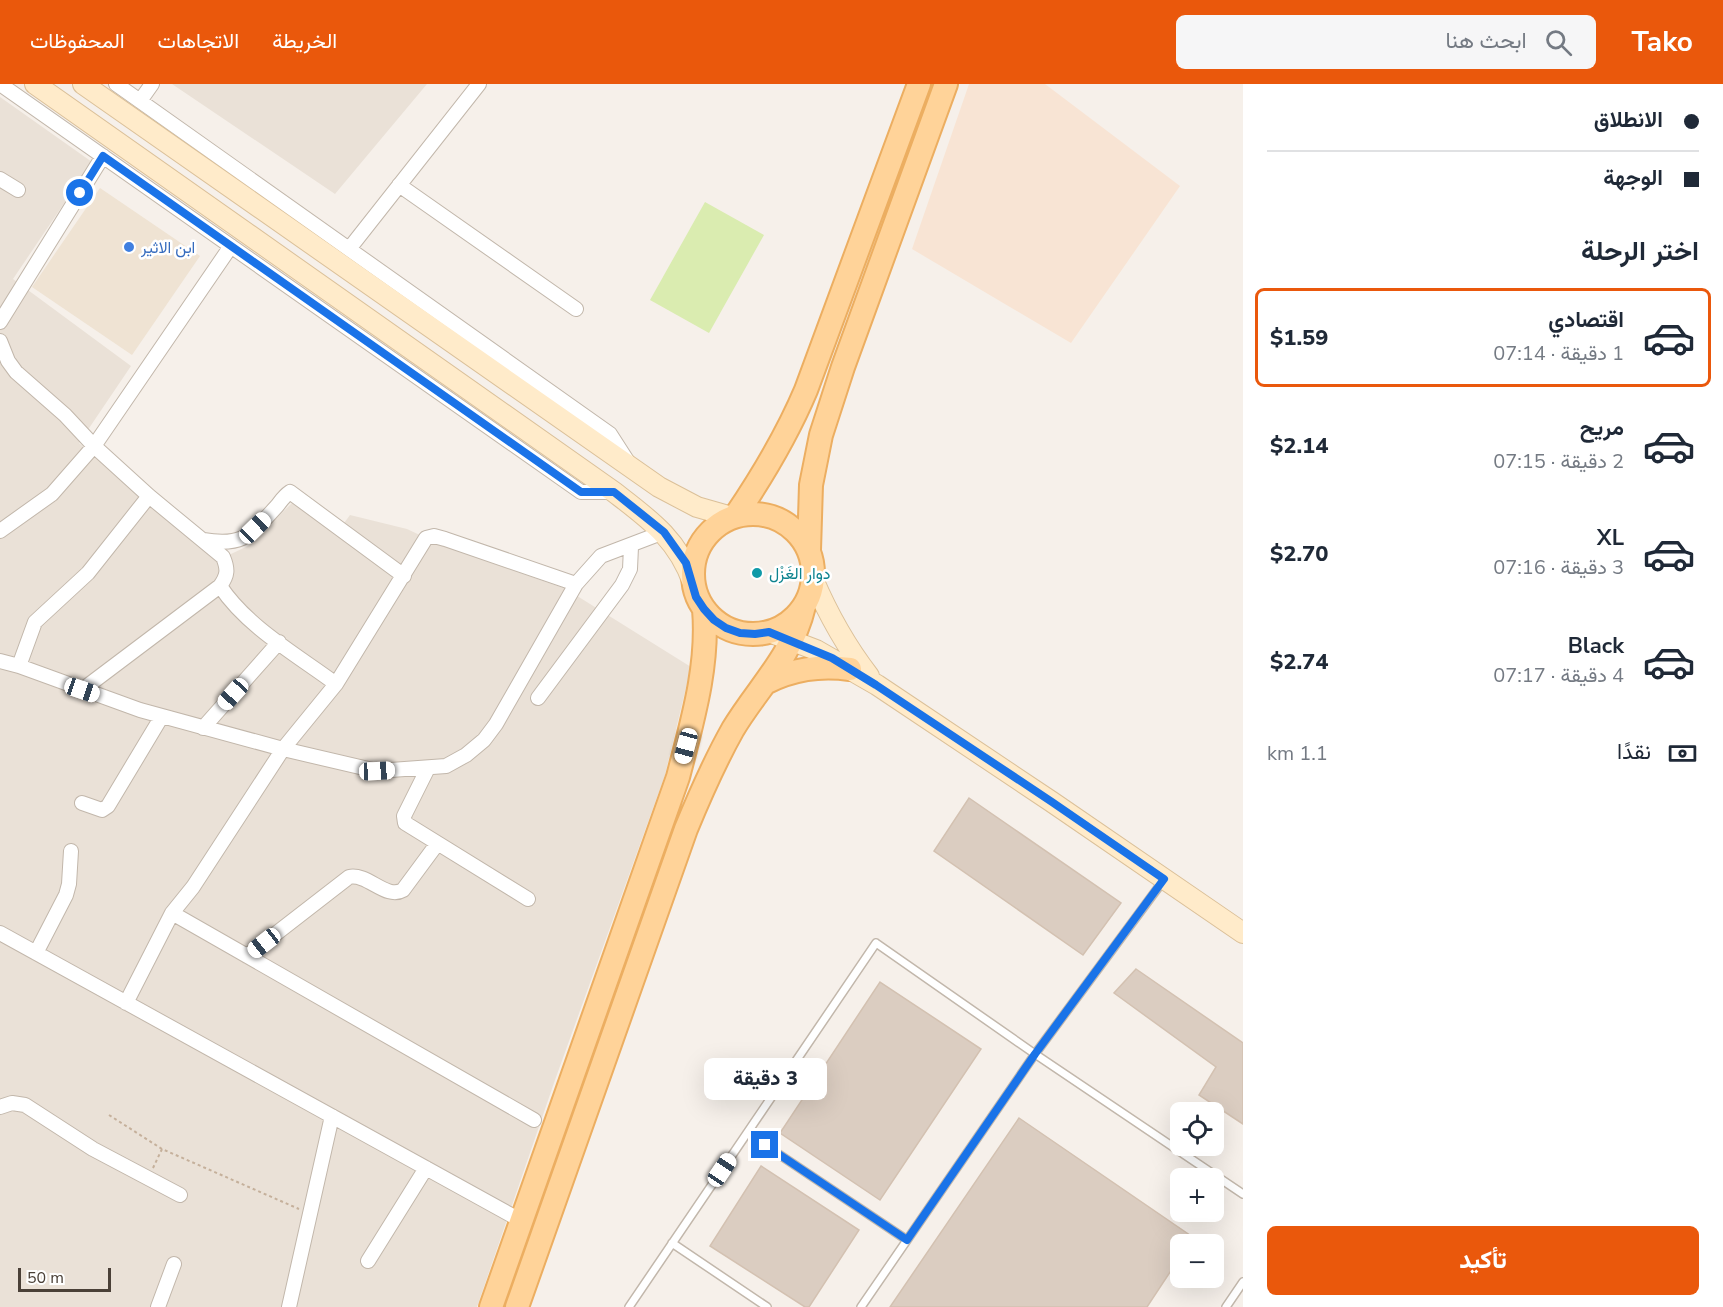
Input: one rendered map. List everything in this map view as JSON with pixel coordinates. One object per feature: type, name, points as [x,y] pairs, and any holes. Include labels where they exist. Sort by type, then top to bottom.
[{"type":"main road","points":[[35,84],[614,492],[664,532],[686,563],[696,597],[714,620],[740,633],[769,632],[794,618],[804,606]]},
{"type":"main road","points":[[83,84],[632,469],[678,498],[697,507],[734,516]]},
{"type":"main road","points":[[734,516],[766,470],[803,399],[920,84]]},
{"type":"main road","points":[[808,550],[811,485],[821,435],[843,367],[946,84]]},
{"type":"main road","points":[[517,1307],[686,829],[717,759],[734,729],[793,640],[810,593],[813,564],[801,537],[779,519],[758,513],[734,516],[722,521],[701,541],[692,568],[693,583]]},
{"type":"main road","points":[[813,579],[828,615],[876,685]]},
{"type":"main road","points":[[490,1307],[678,777],[696,708],[701,676],[706,632],[704,609]]},
{"type":"main road","points":[[769,632],[832,658],[876,685],[1243,933]]},
{"type":"main road","points":[[765,683],[781,675],[806,668],[850,669]]},
{"type":"street","points":[[0,84],[581,492],[614,492]]},
{"type":"street","points":[[116,84],[610,434],[632,469]]},
{"type":"street","points":[[140,101],[152,84]]},
{"type":"street","points":[[349,249],[479,84]]},
{"type":"street","points":[[0,322],[103,156]]},
{"type":"street","points":[[0,179],[18,190]]},
{"type":"street","points":[[399,184],[576,309]]},
{"type":"street","points":[[0,531],[52,494],[94,446],[231,246]]},
{"type":"street","points":[[0,341],[8,361],[16,372],[65,415],[94,446],[149,496],[223,557],[228,568],[226,577],[220,586],[82,690]]},
{"type":"street","points":[[201,539],[225,543],[239,541],[267,517],[290,492],[404,576]]},
{"type":"street","points":[[19,666],[34,622],[88,573],[149,496]]},
{"type":"street","points":[[0,661],[162,716],[283,749],[377,771],[446,766],[466,755],[484,740],[496,724],[576,584],[601,556],[631,547],[664,532]]},
{"type":"street","points":[[126,1003],[172,913],[193,887],[283,749],[336,684],[426,538],[434,536],[576,584]]},
{"type":"street","points":[[538,698],[622,585],[630,569],[631,547]]},
{"type":"street","points":[[220,586],[239,608],[279,642],[336,684]]},
{"type":"street","points":[[203,728],[279,642]]},
{"type":"street","points":[[82,803],[97,810],[108,806],[162,716]]},
{"type":"street","points":[[428,768],[404,819],[409,827],[528,899]]},
{"type":"street","points":[[247,956],[349,877],[362,878],[390,892],[399,893],[437,844]]},
{"type":"street","points":[[36,953],[66,895],[71,851]]},
{"type":"street","points":[[172,913],[534,1120]]},
{"type":"street","points":[[0,933],[520,1220]]},
{"type":"street","points":[[0,1107],[12,1103],[25,1105],[87,1145],[180,1196]]},
{"type":"street","points":[[288,1307],[332,1116]]},
{"type":"street","points":[[368,1261],[426,1168]]},
{"type":"street","points":[[158,1307],[174,1264]]},
{"type":"lane","points":[[861,1307],[1035,1054],[1164,879]]},
{"type":"lane","points":[[629,1307],[876,943],[1035,1054],[1243,1194]]},
{"type":"lane","points":[[747,1133],[907,1240]]},
{"type":"lane","points":[[672,1243],[767,1307]]},
{"type":"lane","points":[[1226,1307],[1243,1282]]},
{"type":"path","points":[[109,1114],[162,1149],[309,1214]]},
{"type":"path","points":[[148,1179],[162,1149]]},
{"type":"shaded area","points":[[172,84],[427,84],[335,194]]},
{"type":"shaded area","points":[[969,84],[1045,84],[1180,186],[1071,343],[912,249]]},
{"type":"shaded area","points":[[0,97],[92,162],[13,279],[131,366],[79,443],[216,561],[248,546],[293,502],[336,534],[350,515],[407,529],[441,545],[566,589],[691,667],[665,775],[555,1080],[477,1307],[0,1307]]},
{"type":"shaded area","points":[[100,188],[200,256],[132,355],[32,287]]},
{"type":"green space","points":[[705,202],[764,235],[709,333],[650,300]]},
{"type":"building","points":[[969,798],[1121,903],[1083,955],[934,851]]},
{"type":"building","points":[[1136,969],[1243,1043],[1243,1124],[1224,1111],[1224,1102],[1210,1102],[1199,1095],[1216,1067],[1114,993]]},
{"type":"building","points":[[880,982],[981,1049],[880,1200],[780,1133]]},
{"type":"building","points":[[1019,1118],[1188,1234],[1170,1234],[1170,1272],[1147,1307],[890,1307]]},
{"type":"building","points":[[761,1166],[859,1230],[809,1307],[805,1307],[710,1246]]},
{"type":"place","name":"ابن الاثير","points":[[129,247]]},
{"type":"place","name":"دوار الغَزْل","points":[[757,573]]},
{"type":"route","points":[[80,193],[103,156],[581,492],[614,492],[664,532],[675,546],[686,563],[696,597],[714,620],[740,633],[769,632],[832,658],[1052,802],[1164,879],[1035,1054],[907,1240],[765,1145]]}]
